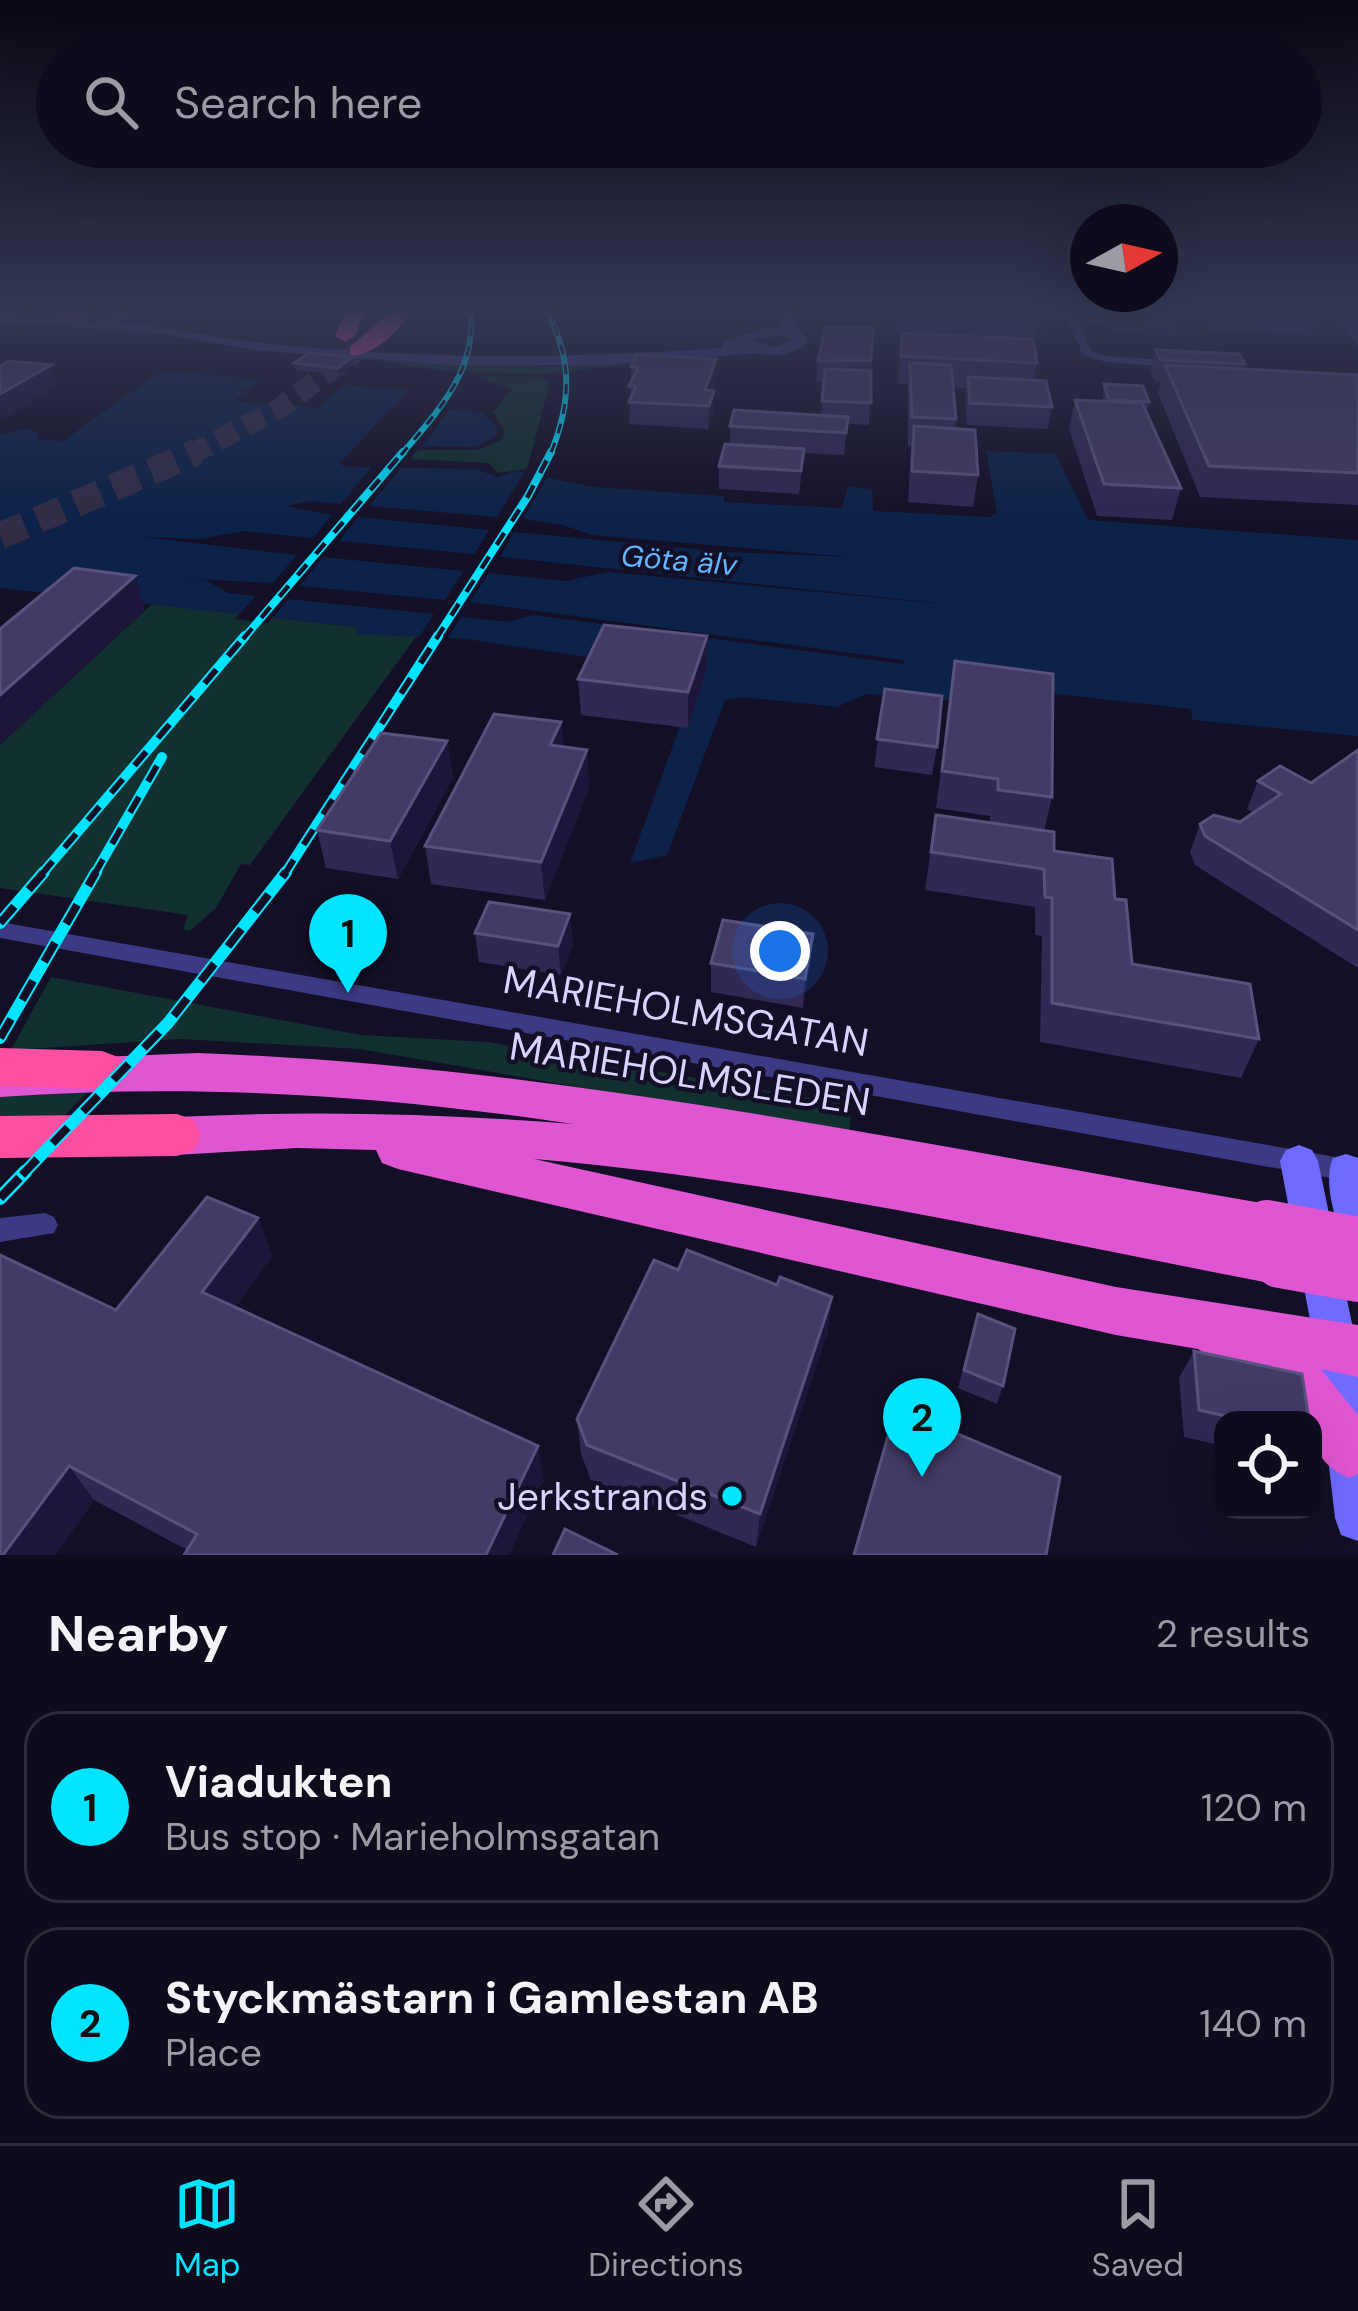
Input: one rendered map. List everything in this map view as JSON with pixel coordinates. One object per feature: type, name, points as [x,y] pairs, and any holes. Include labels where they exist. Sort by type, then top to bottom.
[{"type":"highway","points":[[0,1067],[102,1070]]},
{"type":"highway","name":"MARIEHOLMSLEDEN","points":[[0,1079],[102,1070],[303,1072],[562,1102],[1273,1244],[1358,1276]]},
{"type":"highway","points":[[300,1131],[436,1155],[948,1275],[1205,1327],[1240,1327],[1347,1348]]},
{"type":"highway","name":"MARIEHOLMSLEDEN","points":[[0,1150],[177,1135],[431,1131],[576,1144],[1273,1244],[1358,1243]]},
{"type":"highway","points":[[0,1137],[177,1135]]},
{"type":"highway","points":[[1205,1327],[1294,1376],[1326,1411],[1349,1450]]},
{"type":"main road","points":[[1299,1161],[1347,1348],[1349,1450],[1358,1518]]},
{"type":"main road","points":[[1352,1171],[1358,1227]]},
{"type":"street","name":"MARIEHOLMSGATAN","points":[[0,930],[1352,1171]]},
{"type":"street","points":[[0,1230],[45,1225]]},
{"type":"green space","points":[[489,381],[550,382],[527,469],[498,473],[489,463],[411,459],[418,450],[478,450],[503,439],[504,429],[493,412],[512,389]]},
{"type":"green space","points":[[152,604],[418,634],[250,865],[241,864],[216,908],[190,931],[183,929],[188,915],[0,888],[0,745]]},
{"type":"green space","points":[[51,977],[361,1035],[488,1042],[852,1105],[849,1134],[360,1049],[181,1039],[11,1050]]},
{"type":"green space","points":[[93,1086],[61,1119],[0,1124],[0,1094]]},
{"type":"water","name":"Göta älv","points":[[148,381],[258,381],[234,401],[318,408],[343,385],[408,390],[339,464],[476,469],[497,477],[517,471],[592,487],[724,496],[724,502],[842,508],[848,486],[872,489],[873,511],[990,517],[997,512],[986,451],[1056,454],[1088,520],[1358,540],[1358,736],[1192,720],[1191,709],[1047,693],[1045,708],[866,694],[837,707],[742,697],[725,700],[667,855],[630,863],[699,674],[466,639],[355,634],[357,627],[0,588],[0,434],[28,428],[39,435],[37,439],[63,441]]},
{"type":"water","points":[[450,410],[483,413],[497,427],[497,435],[476,447],[422,446]]},
{"type":"pier","points":[[378,459],[405,464],[369,506],[497,517],[528,466],[552,469],[523,519],[591,535],[852,557],[728,552],[514,532],[500,557],[965,606],[608,572],[565,581],[489,573],[470,602],[903,660],[904,664],[533,615],[508,622],[461,617],[445,643],[417,640],[434,614],[288,599],[268,623],[235,619],[256,596],[229,593],[205,580],[74,573],[273,583],[297,555],[143,537],[200,539],[245,531],[313,538],[332,515],[286,506],[312,501],[341,504]],"holes":[[[358,517],[489,530],[489,531],[474,554],[339,541]],[[323,557],[463,571],[463,572],[445,600],[300,586]]]},
{"type":"building","points":[[0,381],[24,381],[0,394]]},
{"type":"building","points":[[632,381],[708,381],[705,390],[714,391],[709,406],[629,402],[636,386],[629,386]]},
{"type":"building","points":[[824,381],[871,381],[871,403],[822,401]]},
{"type":"building","points":[[911,381],[952,381],[956,419],[912,417]]},
{"type":"building","points":[[968,381],[1038,381],[1046,381],[1052,407],[970,403]]},
{"type":"building","points":[[1172,381],[1358,381],[1358,473],[1209,466]]},
{"type":"building","points":[[1104,384],[1143,386],[1149,402],[1109,400]]},
{"type":"building","points":[[1075,400],[1142,403],[1181,488],[1104,484]]},
{"type":"building","points":[[734,410],[848,417],[846,433],[730,426]]},
{"type":"building","points":[[914,426],[975,430],[978,475],[912,471]]},
{"type":"building","points":[[725,444],[804,449],[801,471],[719,466]]},
{"type":"building","points":[[74,568],[135,576],[0,695],[0,629]]},
{"type":"building","points":[[604,625],[707,636],[688,692],[578,679]]},
{"type":"building","points":[[955,661],[1053,674],[1052,797],[998,790],[998,779],[942,771]]},
{"type":"building","points":[[885,689],[942,696],[937,747],[877,739]]},
{"type":"building","points":[[494,714],[561,722],[550,745],[587,750],[541,862],[425,846]]},
{"type":"building","points":[[381,733],[447,741],[390,841],[317,830]]},
{"type":"building","points":[[1358,750],[1358,930],[1205,836],[1200,824],[1214,815],[1240,822],[1281,794],[1258,781],[1280,766],[1311,783]]},
{"type":"building","points":[[936,815],[1054,832],[1054,851],[1112,859],[1115,899],[1126,900],[1132,964],[1250,984],[1259,1039],[1052,1003],[1052,898],[1045,897],[1044,869],[931,852]]},
{"type":"building","points":[[489,902],[570,914],[558,946],[475,933]]},
{"type":"building","points":[[723,920],[813,934],[805,979],[711,963]]},
{"type":"building","points":[[207,1197],[258,1218],[202,1292],[538,1446],[486,1555],[184,1555],[197,1534],[69,1466],[0,1555],[0,1255],[116,1310]]},
{"type":"building","points":[[687,1250],[777,1285],[780,1277],[832,1297],[760,1514],[587,1445],[577,1419],[654,1260],[678,1270]]},
{"type":"building","points":[[978,1314],[1015,1329],[1003,1386],[964,1370]]},
{"type":"building","points":[[1194,1351],[1302,1374],[1308,1411],[1199,1410]]},
{"type":"building","points":[[896,1408],[1060,1477],[1046,1555],[854,1555]]},
{"type":"building","points":[[565,1529],[618,1555],[553,1555]]},
{"type":"tunnel","points":[[190,455],[278,409],[317,381]]},
{"type":"tunnel","points":[[190,455],[197,452]]},
{"type":"tunnel","points":[[0,536],[190,455]]},
{"type":"railway","points":[[401,455],[457,381]]},
{"type":"railway","points":[[551,452],[562,417],[566,381]]},
{"type":"railway","points":[[243,639],[403,452]]},
{"type":"railway","points":[[436,639],[551,452]]},
{"type":"railway","points":[[41,875],[245,636]]},
{"type":"railway","points":[[286,872],[438,636]]},
{"type":"railway","points":[[94,875],[162,757]]},
{"type":"railway","points":[[0,923],[44,872]]},
{"type":"railway","points":[[0,1038],[96,872]]},
{"type":"railway","points":[[22,1175],[168,1023],[286,872]]},
{"type":"railway","points":[[0,1198],[25,1172]]},
{"type":"place","name":"Viadukten","points":[[348,993]]},
{"type":"place","name":"Styckmästarn i Gamlestan AB","points":[[922,1477]]},
{"type":"place","name":"Jerkstrands","points":[[732,1496]]}]
